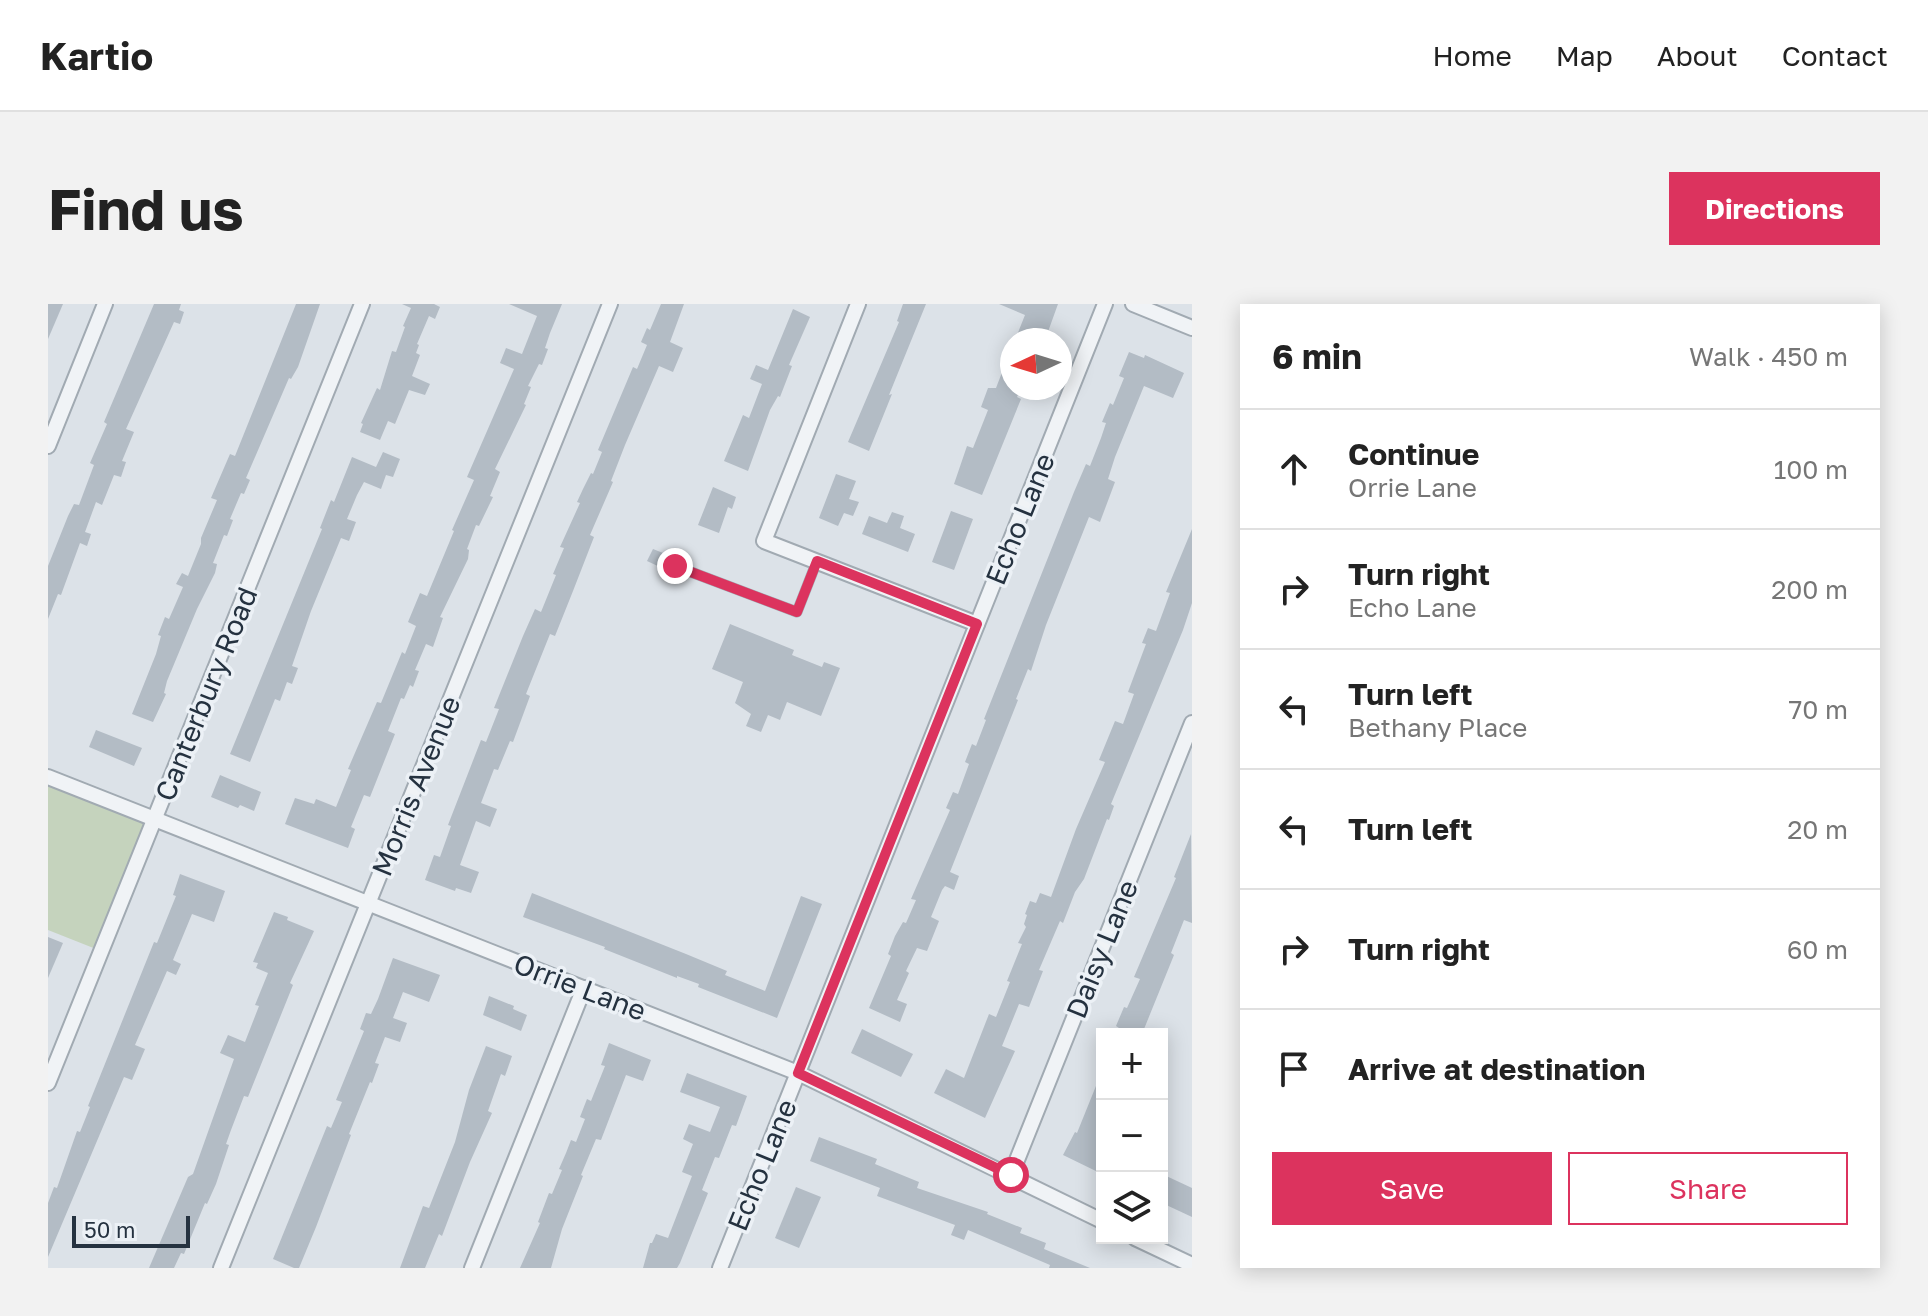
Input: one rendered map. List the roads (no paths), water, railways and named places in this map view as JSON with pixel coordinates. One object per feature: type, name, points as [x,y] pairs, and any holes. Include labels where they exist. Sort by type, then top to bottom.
[{"type":"street","points":[[48,446],[105,304]]},
{"type":"street","name":"Canterbury Road","points":[[48,1083],[362,304]]},
{"type":"street","name":"Morris Avenue","points":[[221,1268],[610,304]]},
{"type":"street","points":[[858,304],[764,541],[977,624]]},
{"type":"street","name":"Echo Lane","points":[[720,1268],[1105,304]]},
{"type":"street","points":[[1133,304],[1192,328]]},
{"type":"street","name":"Daisy Lane","points":[[1011,1175],[1192,723]]},
{"type":"street","name":"Orrie Lane","points":[[48,777],[798,1073],[1096,1218]]},
{"type":"street","points":[[472,1268],[584,988]]},
{"type":"street","points":[[1148,1244],[1192,1265]]},
{"type":"lane","points":[[675,566],[797,612],[817,561]]}]
